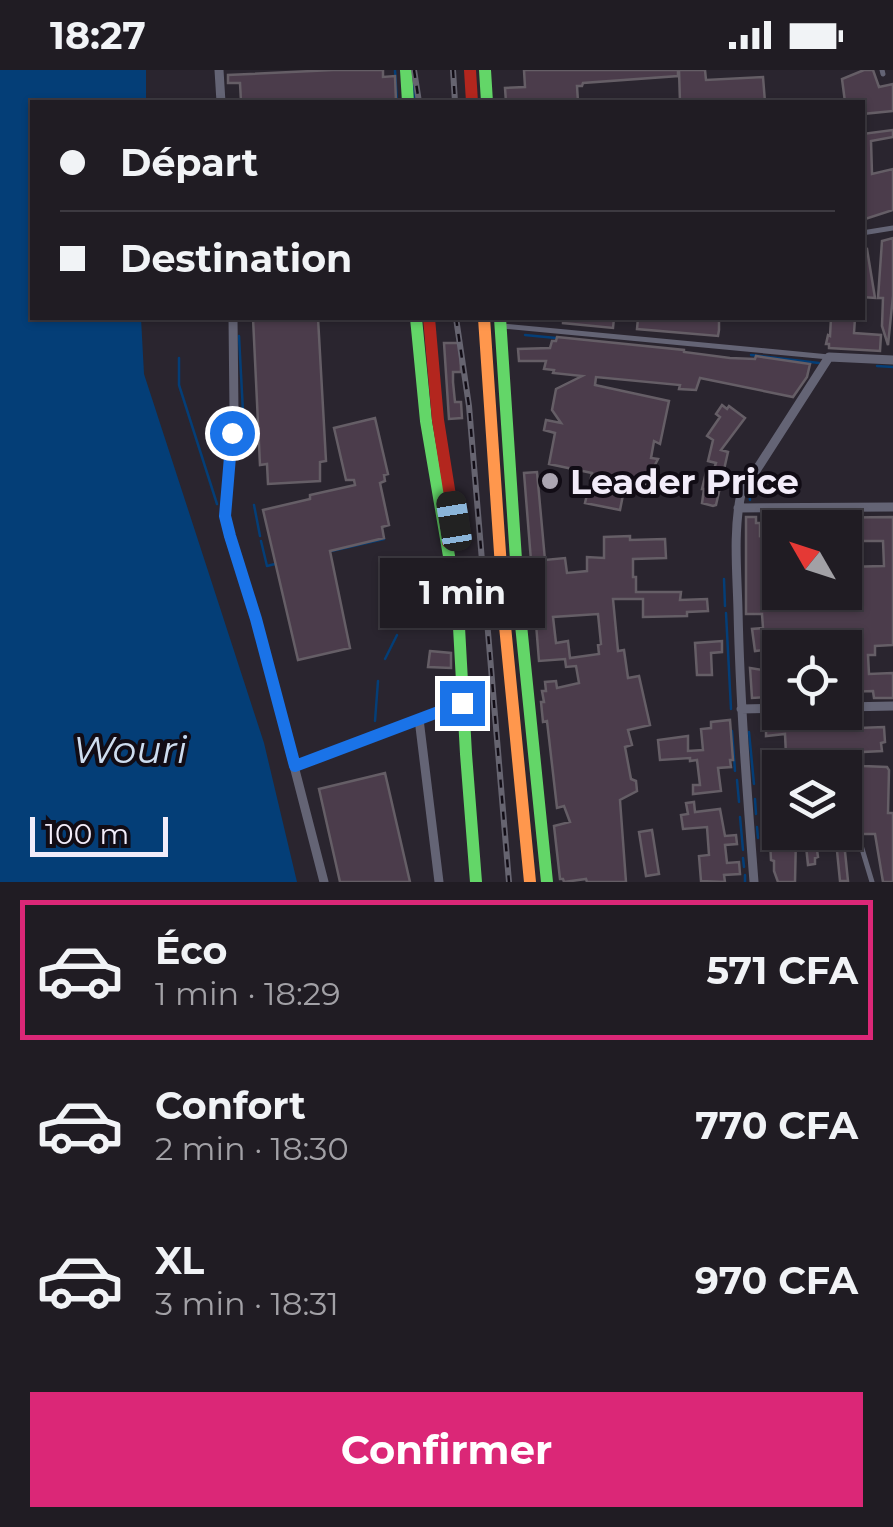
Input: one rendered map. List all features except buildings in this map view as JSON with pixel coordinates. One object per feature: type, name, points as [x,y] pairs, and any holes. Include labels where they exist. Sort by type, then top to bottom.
[{"type":"main road","points":[[406,70],[408,100]]},
{"type":"main road","points":[[470,70],[472,100]]},
{"type":"main road","points":[[485,70],[487,100]]},
{"type":"main road","points":[[416,320],[420,369],[448,522],[446,549],[463,662],[462,703],[476,882]]},
{"type":"main road","points":[[429,320],[441,475]]},
{"type":"main road","points":[[485,321],[504,609],[530,882]]},
{"type":"main road","points":[[500,322],[519,605],[547,882]]},
{"type":"street","points":[[219,70],[221,100]]},
{"type":"street","points":[[232,320],[234,412],[225,516],[256,619],[324,882]]},
{"type":"street","points":[[754,882],[741,709],[741,494],[829,357],[893,360]]},
{"type":"street","points":[[738,508],[893,507]]},
{"type":"street","points":[[295,766],[462,703]]},
{"type":"street","points":[[862,707],[893,706]]},
{"type":"street","points":[[741,709],[762,708]]},
{"type":"street","points":[[419,719],[438,882]]},
{"type":"lane","points":[[865,233],[893,228]]},
{"type":"lane","points":[[485,321],[829,357]]},
{"type":"lane","points":[[862,849],[872,882]]},
{"type":"water","name":"Wouri","points":[[0,70],[146,70],[146,100],[30,100],[30,320],[141,320],[144,374],[264,743],[297,882],[0,882]]},
{"type":"waterway","points":[[395,70],[397,100]]},
{"type":"waterway","points":[[414,83],[415,100]]},
{"type":"waterway","points":[[457,320],[459,341]]},
{"type":"waterway","points":[[525,335],[556,338]]},
{"type":"waterway","points":[[239,336],[245,450]]},
{"type":"waterway","points":[[751,355],[819,363]]},
{"type":"waterway","points":[[179,358],[179,385],[217,504]]},
{"type":"waterway","points":[[877,366],[893,367]]},
{"type":"waterway","points":[[750,500],[749,490],[760,476]]},
{"type":"waterway","points":[[254,505],[260,536]]},
{"type":"waterway","points":[[327,552],[384,539]]},
{"type":"waterway","points":[[261,541],[267,566],[275,564]]},
{"type":"waterway","points":[[724,579],[725,606]]},
{"type":"waterway","points":[[726,613],[731,709]]},
{"type":"waterway","points":[[385,659],[397,635]]},
{"type":"waterway","points":[[375,721],[378,681]]},
{"type":"waterway","points":[[283,705],[297,760]]},
{"type":"waterway","points":[[732,731],[735,771]]},
{"type":"waterway","points":[[749,732],[754,784]]},
{"type":"waterway","points":[[737,780],[739,802]]},
{"type":"waterway","points":[[755,799],[756,814]]},
{"type":"waterway","points":[[740,817],[743,850]]},
{"type":"waterway","points":[[757,827],[758,838]]},
{"type":"waterway","points":[[743,858],[744,867]]},
{"type":"waterway","points":[[745,875],[745,882]]},
{"type":"railway","points":[[414,70],[419,100]]},
{"type":"railway","points":[[453,70],[455,100]]},
{"type":"railway","points":[[456,320],[469,406],[509,882]]},
{"type":"traffic: fast","points":[[406,70],[408,100]]},
{"type":"traffic: fast","points":[[485,70],[487,100]]},
{"type":"traffic: fast","points":[[416,320],[426,421],[458,609],[476,882]]},
{"type":"traffic: fast","points":[[500,320],[519,605],[547,882]]},
{"type":"traffic: slow","points":[[484,320],[505,626],[530,882]]},
{"type":"traffic: jam","points":[[470,70],[472,100]]},
{"type":"traffic: jam","points":[[429,320],[438,420],[454,521],[448,542]]},
{"type":"place","name":"Leader Price","points":[[550,481]]},
{"type":"route","points":[[232,433],[225,516],[295,766],[462,703]]}]
